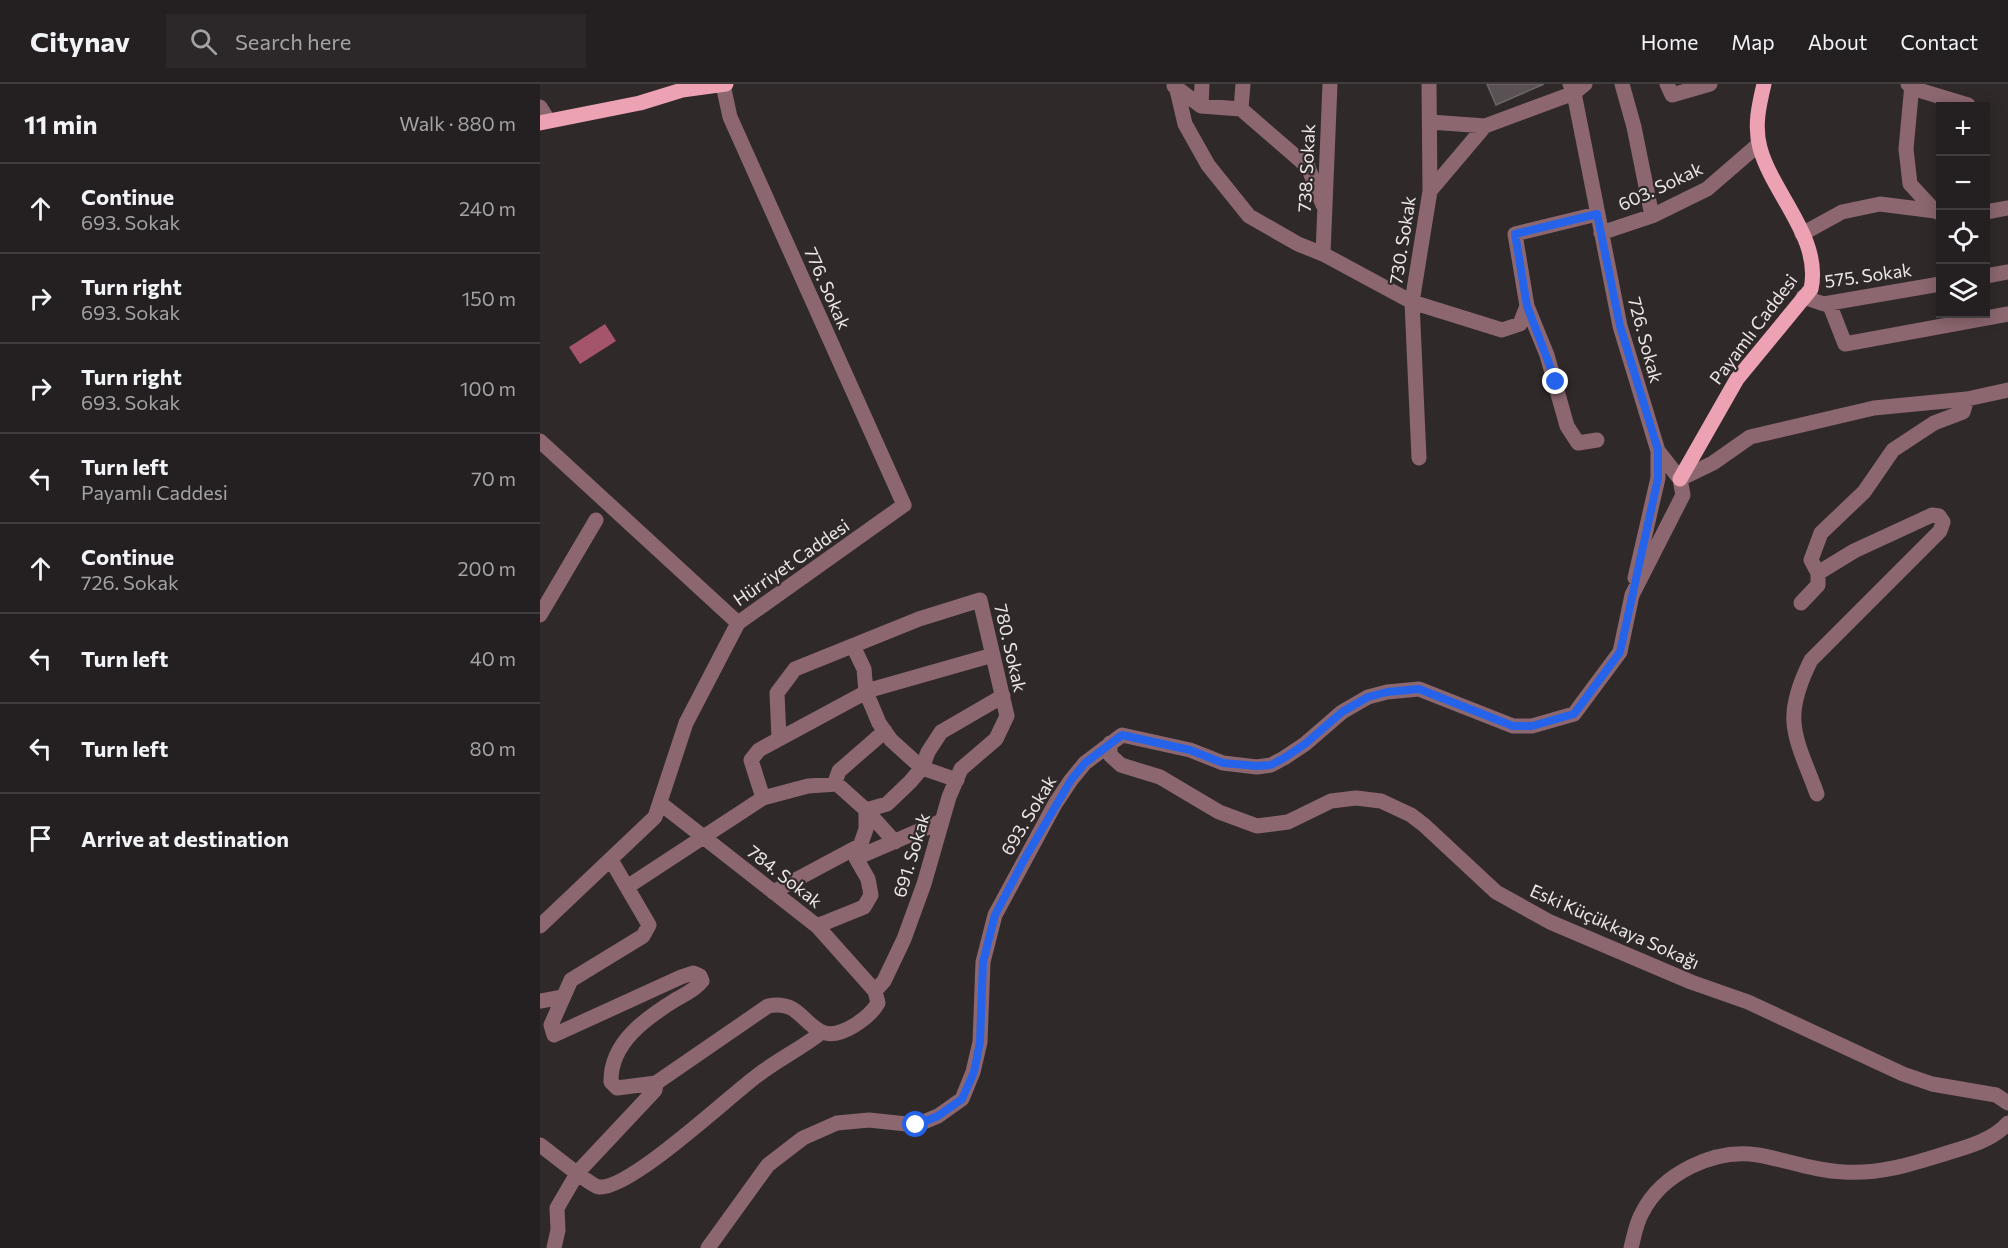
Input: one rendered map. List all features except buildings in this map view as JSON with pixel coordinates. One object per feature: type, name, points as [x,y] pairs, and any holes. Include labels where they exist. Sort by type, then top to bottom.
[{"type":"main road","points":[[543,117],[640,104],[680,87],[724,84]]},
{"type":"main road","name":"Payamlı Caddesi","points":[[1680,479],[1737,379],[1811,289],[1815,273],[1802,234],[1759,144],[1757,115],[1764,84]]},
{"type":"street","name":"776. Sokak","points":[[724,84],[730,117],[904,505]]},
{"type":"street","points":[[1201,106],[1202,84]]},
{"type":"street","points":[[1241,109],[1244,84]]},
{"type":"street","name":"738. Sokak","points":[[1323,254],[1323,205],[1330,84]]},
{"type":"street","name":"730. Sokak","points":[[1175,87],[1185,124],[1208,165],[1249,216],[1298,244],[1323,254],[1412,302],[1430,190],[1429,84]]},
{"type":"street","points":[[1622,84],[1634,127],[1652,216]]},
{"type":"street","points":[[1667,84],[1672,95],[1710,84]]},
{"type":"street","points":[[1936,210],[1910,184],[1906,149],[1911,86],[1959,102]]},
{"type":"street","points":[[1175,87],[1201,106],[1241,109],[1308,167],[1323,205]]},
{"type":"street","points":[[1430,190],[1485,126],[1576,87]]},
{"type":"street","name":"726. Sokak","points":[[1576,87],[1597,214],[1620,326],[1658,450],[1658,478],[1632,595]]},
{"type":"street","points":[[1431,122],[1485,126]]},
{"type":"street","name":"603. Sokak","points":[[1601,233],[1652,216],[1707,189],[1759,144]]},
{"type":"street","points":[[1802,234],[1842,212],[1881,204],[1936,212]]},
{"type":"street","points":[[1990,211],[2008,208]]},
{"type":"street","points":[[1597,214],[1515,234],[1527,306],[1547,355],[1567,426],[1578,443],[1597,440]]},
{"type":"street","points":[[1990,275],[2008,272]]},
{"type":"street","name":"575. Sokak","points":[[1803,297],[1829,303],[1936,285]]},
{"type":"street","points":[[1419,458],[1412,302],[1502,330],[1520,324],[1527,306]]},
{"type":"street","points":[[1829,303],[1845,344],[1940,329],[2008,314]]},
{"type":"street","points":[[1658,450],[1680,479],[1713,463],[1750,437],[1874,408],[1967,399],[2008,390]]},
{"type":"street","points":[[1802,603],[1818,585],[1818,573],[1811,560],[1821,533],[1864,492],[1893,450],[1934,423],[1963,412],[1967,399]]},
{"type":"street","points":[[540,441],[738,623]]},
{"type":"street","name":"Payamlı Caddesi","points":[[1574,714],[1620,652],[1632,595],[1683,495],[1680,479]]},
{"type":"street","name":"Hürriyet Caddesi","points":[[540,926],[655,817],[686,723],[738,623],[904,505]]},
{"type":"street","points":[[1817,794],[1796,737],[1792,715],[1800,681],[1811,660],[1940,531],[1943,522],[1939,516],[1932,515],[1854,551],[1818,573]]},
{"type":"street","points":[[540,615],[596,520]]},
{"type":"street","name":"780. Sokak","points":[[853,646],[919,619],[980,600],[1007,716],[996,739]]},
{"type":"street","points":[[779,738],[777,693],[795,669],[853,646],[864,669],[866,692],[885,731],[922,768],[957,780]]},
{"type":"street","points":[[763,798],[751,760],[754,753],[866,692],[993,655]]},
{"type":"street","name":"693. Sokak","points":[[708,1248],[768,1166],[803,1138],[837,1123],[869,1120],[916,1125],[938,1116],[962,1099],[974,1072],[980,1042],[983,962],[995,915],[1055,804],[1085,763],[1122,735],[1190,750],[1223,763],[1249,766],[1271,765],[1305,744],[1342,712],[1368,697],[1400,690],[1419,689],[1513,726],[1532,726],[1574,714]]},
{"type":"street","points":[[866,810],[887,804],[922,768],[928,752],[941,732],[1003,696]]},
{"type":"street","points":[[885,731],[839,771],[835,782],[866,810],[895,842]]},
{"type":"street","name":"691. Sokak","points":[[822,1032],[843,1030],[873,1012],[878,1003],[875,991],[884,981],[904,939],[957,780],[962,769],[996,739]]},
{"type":"street","name":"Eski Küçükkaya Sokağı","points":[[1110,743],[1110,754],[1121,765],[1161,777],[1219,812],[1257,826],[1288,822],[1331,801],[1343,799],[1380,801],[1397,807],[1424,825],[1482,882],[1550,922],[1675,976],[1748,1002],[1903,1074],[1932,1084],[1996,1095],[2008,1103]]},
{"type":"street","points":[[627,887],[763,798],[808,786],[837,784]]},
{"type":"street","name":"784. Sokak","points":[[660,803],[817,926],[875,991]]},
{"type":"street","points":[[817,926],[864,907],[872,896],[857,852],[866,829],[866,810]]},
{"type":"street","points":[[773,892],[857,852],[895,842],[942,821]]},
{"type":"street","points":[[540,1145],[595,1186],[606,1187],[618,1183],[715,1112],[761,1072],[802,1048],[822,1032],[802,1014],[783,1005],[768,1006],[656,1083],[617,1088],[611,1082],[613,1066],[630,1035],[651,1015],[700,984],[701,978],[698,974],[681,977],[554,1035],[546,1034],[571,980],[643,936],[649,925],[611,860]]},
{"type":"street","points":[[540,1001],[563,997]]},
{"type":"street","points":[[554,1248],[558,1230],[557,1208],[578,1172],[654,1090],[656,1083]]},
{"type":"street","points":[[1631,1248],[1642,1212],[1664,1185],[1680,1173],[1710,1159],[1741,1154],[1825,1170],[1881,1172],[1971,1146],[2000,1131],[2008,1123]]},
{"type":"shaded area","points":[[605,324],[616,341],[580,364],[569,347]]},
{"type":"route","points":[[916,1125],[938,1116],[962,1099],[974,1072],[980,1042],[983,962],[995,915],[1055,804],[1071,780],[1085,763],[1122,735],[1190,750],[1223,763],[1257,766],[1271,765],[1284,758],[1305,744],[1342,712],[1368,697],[1387,692],[1419,689],[1513,726],[1532,726],[1574,714],[1620,652],[1641,547],[1658,478],[1658,450],[1620,326],[1597,214],[1515,234],[1527,306],[1556,382]]}]
